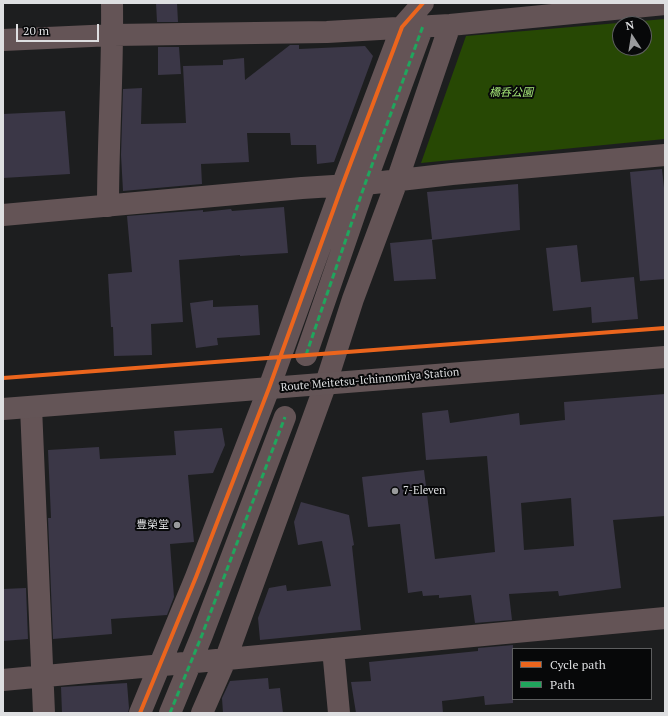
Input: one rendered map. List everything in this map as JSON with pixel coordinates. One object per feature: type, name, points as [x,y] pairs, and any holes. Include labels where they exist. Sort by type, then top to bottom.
[{"type":"main road","name":"Route Meitetsu-Ichinnomiya Station","points":[[3,409],[665,357]]},
{"type":"street","points":[[108,206],[108,162],[113,35],[112,3]]},
{"type":"street","points":[[140,713],[196,577],[270,388],[342,186],[402,27],[423,3]]},
{"type":"street","points":[[3,40],[113,35],[327,32],[450,25],[665,4]]},
{"type":"street","points":[[202,713],[226,658],[326,383],[353,299],[397,181],[450,25]]},
{"type":"street","points":[[306,355],[365,184],[423,26]]},
{"type":"street","points":[[3,215],[302,188],[365,184],[452,174],[665,156]]},
{"type":"street","points":[[31,407],[44,713]]},
{"type":"street","points":[[170,713],[285,417]]},
{"type":"street","points":[[3,680],[665,618]]},
{"type":"street","points":[[333,649],[339,713]]},
{"type":"green space","name":"橋呑公園","points":[[665,19],[665,139],[421,163],[466,36],[612,24],[612,56],[652,56],[652,20]]},
{"type":"building","points":[[156,3],[177,3],[178,22],[157,22]]},
{"type":"building","points":[[290,45],[299,45],[299,49],[365,46],[373,56],[334,162],[317,164],[316,145],[291,145],[290,133],[247,133],[249,162],[201,164],[202,184],[123,191],[121,155],[123,89],[142,88],[141,124],[186,123],[183,66],[223,65],[223,60],[244,58],[245,80]]},
{"type":"building","points":[[158,47],[179,47],[181,74],[158,75]]},
{"type":"building","points":[[65,111],[70,174],[3,178],[3,114]]},
{"type":"building","points":[[662,169],[665,197],[665,279],[640,281],[630,172]]},
{"type":"building","points":[[518,184],[520,230],[432,240],[436,279],[394,281],[390,243],[432,239],[427,192]]},
{"type":"building","points":[[284,207],[288,253],[179,260],[183,322],[151,324],[152,355],[114,356],[108,274],[132,272],[127,216],[203,210],[203,212],[231,209],[232,211]]},
{"type":"building","points":[[577,245],[581,282],[634,277],[638,319],[592,323],[591,307],[553,311],[546,248]]},
{"type":"building","points":[[213,300],[213,307],[258,305],[260,335],[217,338],[218,345],[196,348],[190,303]]},
{"type":"building","points":[[665,394],[665,516],[613,520],[621,588],[559,596],[558,591],[509,594],[512,620],[475,623],[471,595],[439,598],[439,595],[423,596],[422,591],[408,593],[400,524],[368,527],[362,477],[424,470],[435,559],[495,552],[487,456],[426,460],[422,413],[448,410],[450,423],[519,413],[520,425],[565,420],[564,402]],"holes":[[[571,498],[574,546],[524,550],[521,503]]]},
{"type":"building","points":[[222,428],[225,445],[213,473],[188,475],[194,542],[170,544],[174,597],[167,615],[111,619],[112,634],[53,639],[48,518],[51,518],[48,450],[99,447],[100,459],[176,455],[174,431]]},
{"type":"building","points":[[301,502],[349,515],[354,545],[352,546],[361,630],[260,640],[258,618],[269,588],[286,585],[287,591],[331,586],[322,541],[298,545],[294,522]]},
{"type":"building","points":[[26,588],[28,639],[3,641],[3,589]]},
{"type":"building","points":[[513,645],[513,703],[485,705],[484,696],[442,701],[443,713],[356,713],[351,682],[371,681],[369,662],[478,651],[478,648]]},
{"type":"building","points":[[268,678],[269,689],[280,688],[283,713],[223,713],[222,698],[230,681]]},
{"type":"building","points":[[127,683],[128,713],[62,713],[61,687]]},
{"type":"marked path","points":[[306,355],[365,184],[423,26]]},
{"type":"marked path","points":[[170,713],[202,635],[285,417]]},
{"type":"cycle path","points":[[140,713],[196,577],[269,388],[342,186],[402,27],[423,3]]},
{"type":"cycle path","points":[[3,378],[665,328]]},
{"type":"place","name":"7-Eleven","points":[[395,491]]},
{"type":"place","name":"豊榮堂","points":[[177,525]]}]
